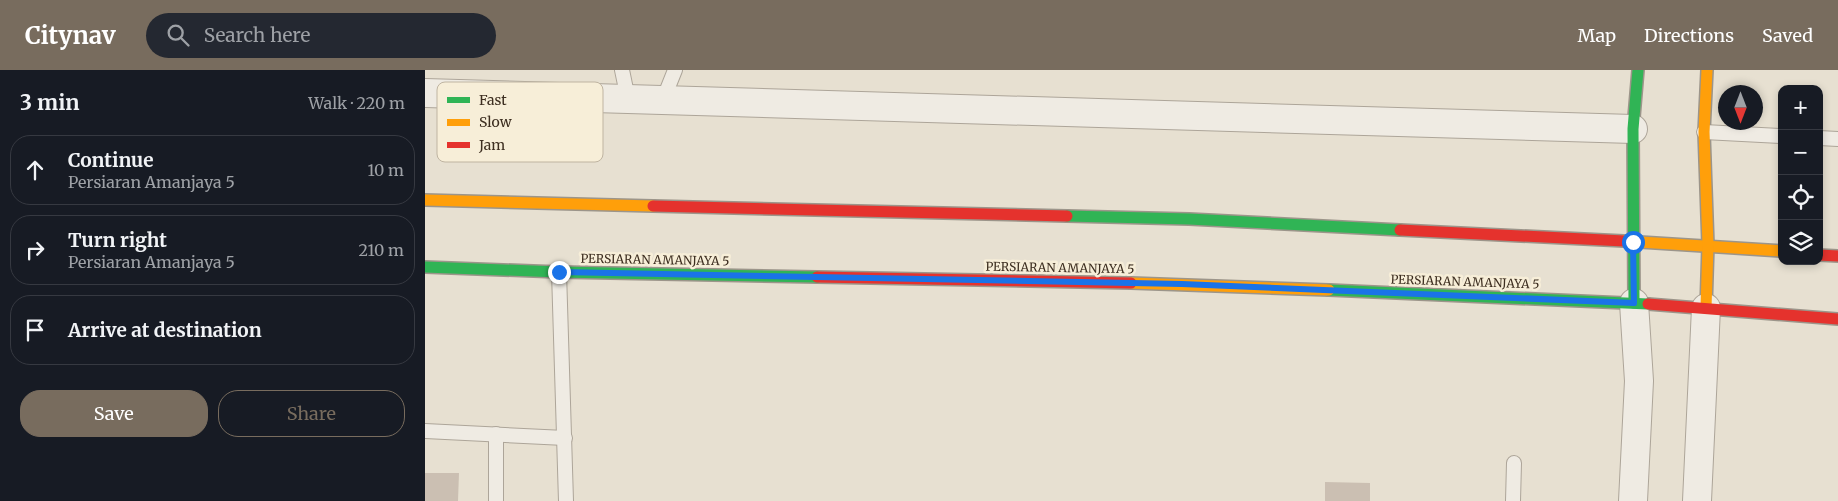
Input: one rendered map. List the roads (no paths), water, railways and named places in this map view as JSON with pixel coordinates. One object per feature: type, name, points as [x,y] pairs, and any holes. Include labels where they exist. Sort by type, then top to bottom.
[{"type":"main road","points":[[1634,303],[1633,129],[1638,70]]},
{"type":"main road","points":[[1706,308],[1708,245],[1704,132],[1707,70]]},
{"type":"main road","points":[[425,200],[1189,219],[1708,245],[1778,251]]},
{"type":"main road","points":[[1823,255],[1838,256]]},
{"type":"main road","name":"PERSIARAN AMANJAYA 5","points":[[425,267],[559,272],[1182,284],[1634,303],[1838,319]]},
{"type":"street","points":[[603,98],[1633,129]]},
{"type":"street","points":[[1633,501],[1639,381],[1634,303]]},
{"type":"street","points":[[1697,501],[1706,308]]},
{"type":"lane","points":[[622,70],[628,99]]},
{"type":"lane","points":[[663,100],[675,70]]},
{"type":"lane","points":[[1704,132],[1778,136]]},
{"type":"lane","points":[[1823,138],[1838,139]]},
{"type":"lane","points":[[559,272],[566,501]]},
{"type":"lane","points":[[425,431],[565,438]]},
{"type":"lane","points":[[496,434],[496,501]]},
{"type":"lane","points":[[1513,501],[1514,463]]}]
